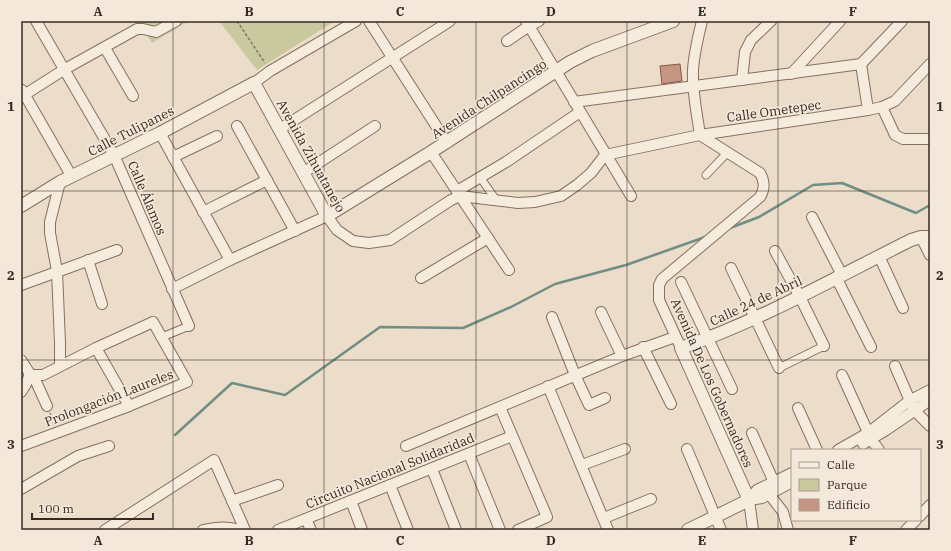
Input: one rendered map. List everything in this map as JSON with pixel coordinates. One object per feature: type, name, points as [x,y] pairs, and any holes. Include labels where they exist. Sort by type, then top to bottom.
[{"type":"street","name":"Calle Álamos","points":[[36,21],[114,156],[189,326]]},
{"type":"street","points":[[72,177],[22,94],[105,48],[137,29],[140,25],[156,32],[176,21]]},
{"type":"street","points":[[254,82],[356,21]]},
{"type":"street","points":[[368,21],[446,143]]},
{"type":"street","points":[[280,129],[450,21]]},
{"type":"street","points":[[507,41],[527,24],[539,21]]},
{"type":"street","points":[[700,134],[695,102],[693,71],[702,21]]},
{"type":"street","points":[[742,80],[745,52],[751,40],[771,21]]},
{"type":"street","points":[[791,74],[840,21]]},
{"type":"street","points":[[574,102],[861,64],[902,21]]},
{"type":"street","name":"Avenida Chilpancingo","points":[[327,216],[446,143],[570,62],[629,36],[671,22]]},
{"type":"street","points":[[527,24],[631,196]]},
{"type":"street","points":[[105,48],[133,96]]},
{"type":"street","points":[[861,64],[868,110]]},
{"type":"street","name":"Calle Ometepec","points":[[605,154],[700,134],[882,107],[896,101],[930,64]]},
{"type":"street","name":"Avenida Zihuatanejo","points":[[254,82],[327,216],[337,230],[353,241],[369,243],[390,240],[450,200],[480,177],[506,162],[580,112]]},
{"type":"street","name":"Calle Tulipanes","points":[[21,206],[60,182],[160,133],[254,82]]},
{"type":"street","points":[[882,107],[895,135],[903,139],[930,139]]},
{"type":"street","points":[[237,126],[295,231]]},
{"type":"street","points":[[303,173],[375,126]]},
{"type":"street","points":[[160,133],[230,260]]},
{"type":"street","name":"Avenida De Los Gobernadores","points":[[700,134],[760,174],[763,178],[763,191],[760,197],[666,274],[659,285],[659,300],[748,500],[753,530]]},
{"type":"street","points":[[173,157],[218,136]]},
{"type":"street","points":[[431,152],[509,270]]},
{"type":"street","points":[[706,176],[728,152]]},
{"type":"street","points":[[459,193],[518,203],[535,202],[561,196],[591,173],[605,154]]},
{"type":"street","points":[[480,177],[496,200]]},
{"type":"street","points":[[203,212],[267,180]]},
{"type":"street","points":[[60,182],[50,222],[50,233],[57,271],[60,366]]},
{"type":"street","points":[[172,289],[230,260],[327,216]]},
{"type":"street","points":[[812,217],[871,347]]},
{"type":"street","points":[[926,237],[930,255]]},
{"type":"street","name":"Calle 24 de Abril","points":[[681,348],[756,318],[911,240],[926,237]]},
{"type":"street","points":[[421,278],[488,238]]},
{"type":"street","points":[[21,284],[117,250]]},
{"type":"street","points":[[730,268],[756,318],[779,368],[824,346],[775,251]]},
{"type":"street","points":[[879,256],[904,308]]},
{"type":"street","points":[[88,260],[102,304]]},
{"type":"street","points":[[681,282],[732,389]]},
{"type":"street","points":[[601,312],[622,356]]},
{"type":"street","points":[[552,317],[575,375],[589,405],[605,398]]},
{"type":"street","name":"Prolongación Laureles","points":[[21,446],[129,406],[188,382],[153,322],[96,348]]},
{"type":"street","points":[[162,337],[189,326]]},
{"type":"street","points":[[406,446],[644,347],[675,337]]},
{"type":"street","points":[[644,347],[671,404]]},
{"type":"street","points":[[32,374],[43,375],[96,348],[129,406]]},
{"type":"street","points":[[21,360],[32,374],[47,406]]},
{"type":"street","points":[[895,366],[912,406],[930,426]]},
{"type":"street","points":[[21,392],[32,374]]},
{"type":"street","points":[[842,375],[869,436],[879,449]]},
{"type":"street","points":[[548,386],[608,530]]},
{"type":"street","points":[[853,449],[912,406],[930,390]]},
{"type":"street","points":[[912,406],[930,400]]},
{"type":"street","points":[[500,407],[547,517],[518,530]]},
{"type":"street","points":[[798,408],[818,449]]},
{"type":"street","points":[[752,433],[773,488],[784,512],[789,515],[788,530]]},
{"type":"street","name":"Circuito Nacional Solidaridad","points":[[278,530],[512,436]]},
{"type":"street","points":[[840,449],[869,436]]},
{"type":"street","points":[[21,488],[78,456],[110,446]]},
{"type":"street","points":[[582,465],[625,448]]},
{"type":"street","points":[[687,450],[721,530]]},
{"type":"street","points":[[470,454],[500,530]]},
{"type":"street","points":[[105,530],[214,460],[245,530]]},
{"type":"street","points":[[432,468],[456,530]]},
{"type":"street","points":[[773,488],[791,474]]},
{"type":"street","points":[[688,530],[748,500],[757,490],[773,488],[791,482]]},
{"type":"street","points":[[232,500],[278,485]]},
{"type":"street","points":[[390,485],[408,530]]},
{"type":"street","points":[[604,518],[651,499]]},
{"type":"street","points":[[351,501],[362,530]]},
{"type":"street","points":[[921,515],[930,506]]},
{"type":"street","points":[[306,518],[311,530]]},
{"type":"street","points":[[906,530],[915,521]]},
{"type":"street","points":[[203,530],[216,527],[240,530]]},
{"type":"path","points":[[237,21],[270,72]]},
{"type":"path","points":[[47,406],[57,432]]},
{"type":"green space","points":[[137,21],[189,21],[152,43]]},
{"type":"green space","points":[[219,21],[335,21],[257,70]]},
{"type":"building","points":[[680,64],[682,81],[662,84],[660,66]]},
{"type":"waterway","points":[[730,228],[759,217],[813,185],[842,183],[916,213],[930,205]]},
{"type":"waterway","points":[[175,435],[232,383],[285,395],[380,327],[463,328],[511,307],[555,284],[626,265],[708,236]]}]
